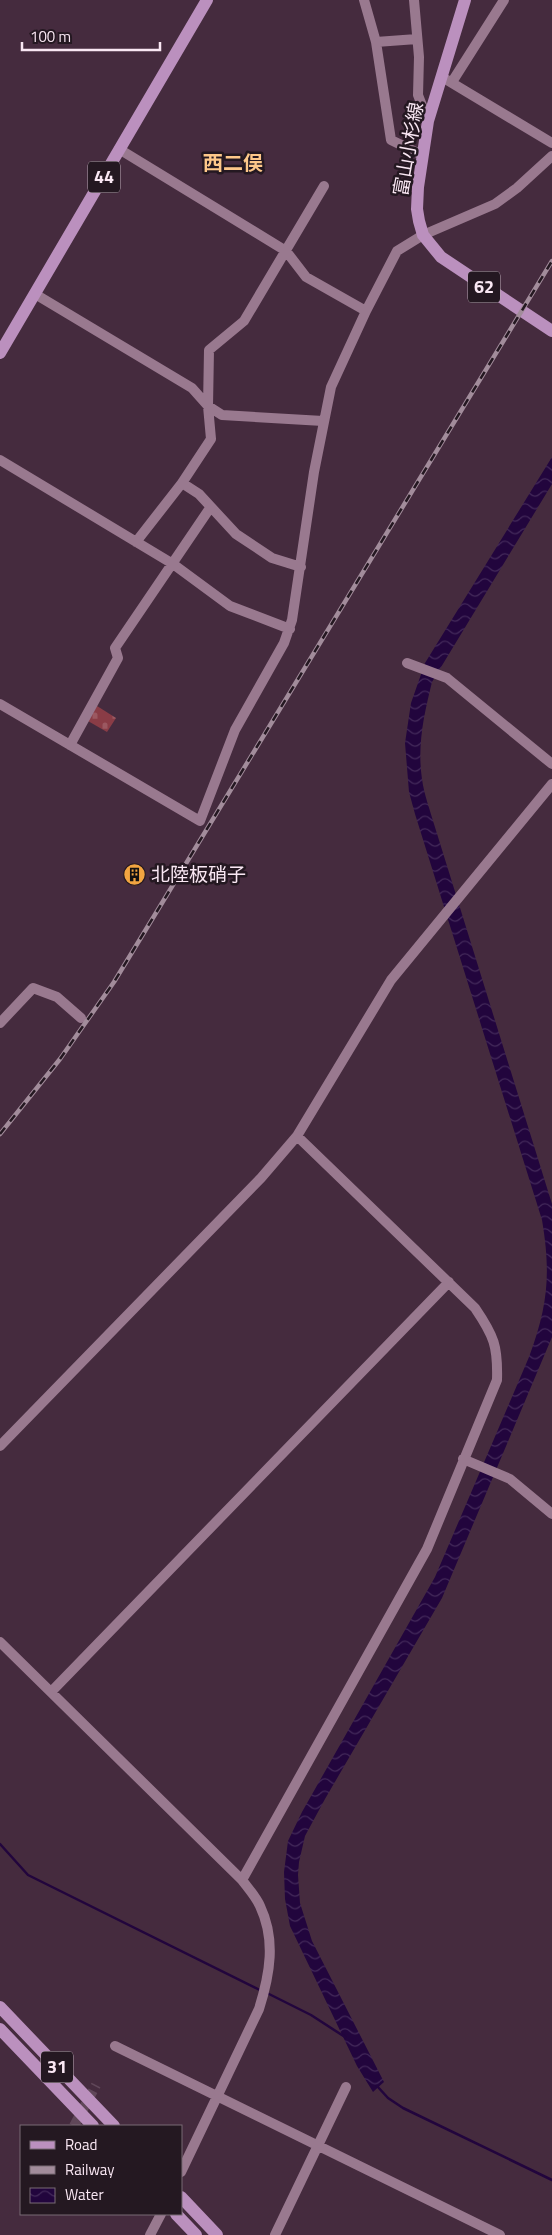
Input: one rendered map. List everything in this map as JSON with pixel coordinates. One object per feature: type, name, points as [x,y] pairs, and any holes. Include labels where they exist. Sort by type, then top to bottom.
[{"type":"main road","name":"44","points":[[0,353],[207,0]]},
{"type":"main road","name":"富山小杉線","points":[[466,0],[447,80],[428,121],[422,155],[417,209],[423,235],[440,257],[552,331]]},
{"type":"main road","name":"31","points":[[0,2007],[113,2125]]},
{"type":"main road","name":"31","points":[[0,2029],[92,2125]]},
{"type":"main road","points":[[182,2198],[217,2235]]},
{"type":"main road","points":[[177,2215],[196,2235]]},
{"type":"street","points":[[364,0],[376,42],[391,140],[422,155]]},
{"type":"street","points":[[414,0],[418,95],[428,121]]},
{"type":"street","points":[[504,0],[447,80],[552,143]]},
{"type":"street","points":[[376,42],[417,39]]},
{"type":"street","points":[[120,149],[286,251],[306,277],[366,311]]},
{"type":"street","points":[[0,704],[200,820],[235,730],[284,643],[290,628],[323,421],[331,388],[366,311],[397,251],[423,235],[495,204],[517,188],[552,156]]},
{"type":"street","points":[[136,542],[182,483],[211,440],[208,406],[209,350],[244,321],[324,186]]},
{"type":"street","points":[[35,294],[192,388],[208,406],[222,415],[323,421]]},
{"type":"street","points":[[0,460],[174,564],[230,606],[290,628]]},
{"type":"street","points":[[182,483],[199,494],[236,534],[272,558],[301,567]]},
{"type":"street","points":[[70,745],[118,658],[115,648],[174,564],[210,508]]},
{"type":"street","points":[[407,664],[442,676],[552,764]]},
{"type":"street","points":[[0,1446],[262,1178],[297,1136],[391,980],[552,784]]},
{"type":"street","points":[[0,1022],[33,988],[57,996],[81,1018]]},
{"type":"street","points":[[242,1880],[427,1549],[497,1380],[498,1360],[492,1332],[475,1308],[297,1136]]},
{"type":"street","points":[[51,1692],[448,1282]]},
{"type":"street","points":[[463,1459],[510,1479],[552,1514]]},
{"type":"street","points":[[0,1642],[242,1880],[260,1905],[267,1927],[271,1958],[267,1983],[259,2009],[182,2170]]},
{"type":"street","points":[[115,2046],[500,2235]]},
{"type":"street","points":[[275,2235],[346,2087]]},
{"type":"street","points":[[150,2235],[160,2215]]},
{"type":"green space","points":[[97,706],[116,718],[107,732],[88,721]]},
{"type":"water","points":[[552,457],[552,484],[432,682],[422,730],[420,754],[426,796],[552,1204],[552,1337],[442,1598],[305,1836],[298,1875],[300,1903],[312,1941],[384,2082],[373,2092],[357,2066],[290,1926],[285,1899],[284,1872],[288,1841],[302,1812],[435,1577],[529,1357],[544,1305],[547,1273],[542,1220],[415,814],[409,792],[405,743],[411,703],[425,663]]},
{"type":"waterway","points":[[0,1844],[28,1875],[262,1991]]},
{"type":"waterway","points":[[267,1993],[311,2015],[345,2037]]},
{"type":"waterway","points":[[377,2086],[388,2098],[403,2108],[552,2180]]},
{"type":"tunnel","points":[[75,2125],[96,2085]]},
{"type":"railway","points":[[0,1134],[60,1059],[114,982],[552,261]]},
{"type":"place","name":"北陸板硝子","points":[[135,874]]},
{"type":"district","name":"西二俣","points":[[233,163]]}]
